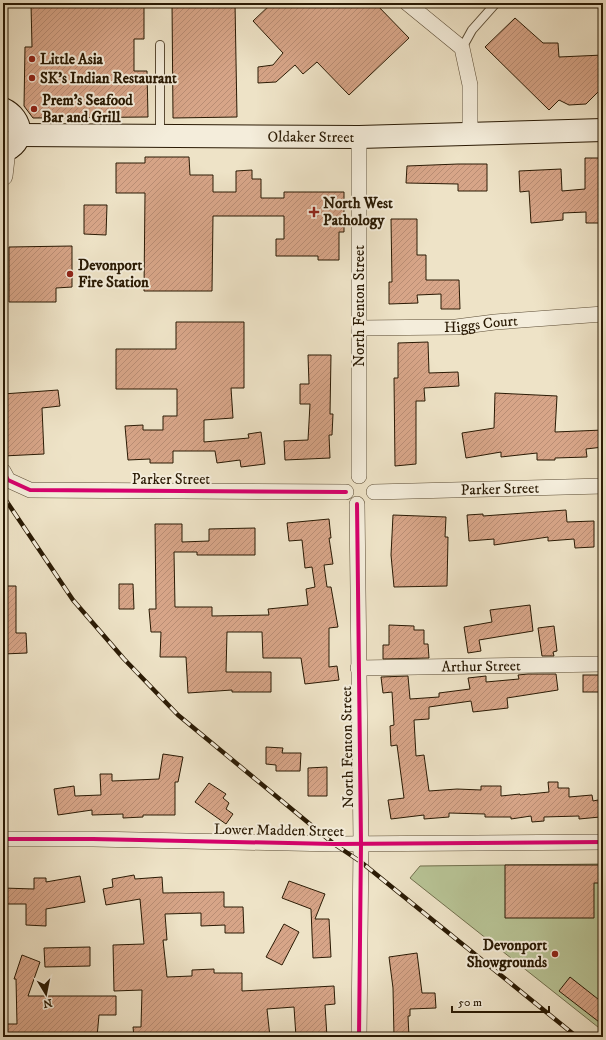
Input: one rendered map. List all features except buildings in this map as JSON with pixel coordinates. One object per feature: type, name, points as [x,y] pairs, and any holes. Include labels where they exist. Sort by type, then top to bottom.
[{"type":"main road","points":[[3,109],[13,114],[17,121],[9,145]]},
{"type":"main road","name":"Oldaker Street","points":[[9,145],[160,135],[359,137],[603,130]]},
{"type":"street","points":[[407,3],[462,48],[470,85],[470,134]]},
{"type":"street","name":"North Fenton Street","points":[[359,137],[359,476]]},
{"type":"street","points":[[3,176],[9,145]]},
{"type":"street","name":"Higgs Court","points":[[359,328],[456,327],[495,322],[603,314]]},
{"type":"street","name":"Parker Street","points":[[3,470],[8,480],[30,490],[346,492]]},
{"type":"street","points":[[359,476],[371,482],[374,492],[366,502],[357,504],[349,499],[346,492],[348,482],[359,476]]},
{"type":"street","name":"Parker Street","points":[[374,492],[603,486]]},
{"type":"street","name":"North Fenton Street","points":[[357,504],[361,843],[359,1037]]},
{"type":"street","name":"Arthur Street","points":[[358,668],[603,664]]},
{"type":"street","name":"Lower Madden Street","points":[[3,839],[361,843],[603,842]]},
{"type":"lane","points":[[462,48],[472,30],[496,3]]},
{"type":"lane","points":[[160,46],[160,135]]},
{"type":"green space","name":"Devonport Showgrounds","points":[[603,864],[603,1031],[410,878],[420,866]]},
{"type":"railway","points":[[3,496],[73,600],[124,659],[178,715],[334,844],[361,862],[577,1037]]},
{"type":"cycle path","points":[[3,471],[8,480],[30,490],[346,492]]},
{"type":"cycle path","points":[[357,504],[361,843],[359,1037]]},
{"type":"cycle path","points":[[3,839],[93,839],[334,844],[603,842]]},
{"type":"place","name":"Little Asia","points":[[32,59]]},
{"type":"place","name":"SK's Indian Restaurant","points":[[32,78]]},
{"type":"place","name":"Prem's Seafood Bar and Grill","points":[[34,109]]},
{"type":"place","name":"North West Pathology","points":[[314,212]]},
{"type":"place","name":"Devonport Fire Station","points":[[70,274]]},
{"type":"place","name":"Devonport Showgrounds","points":[[555,954]]}]
